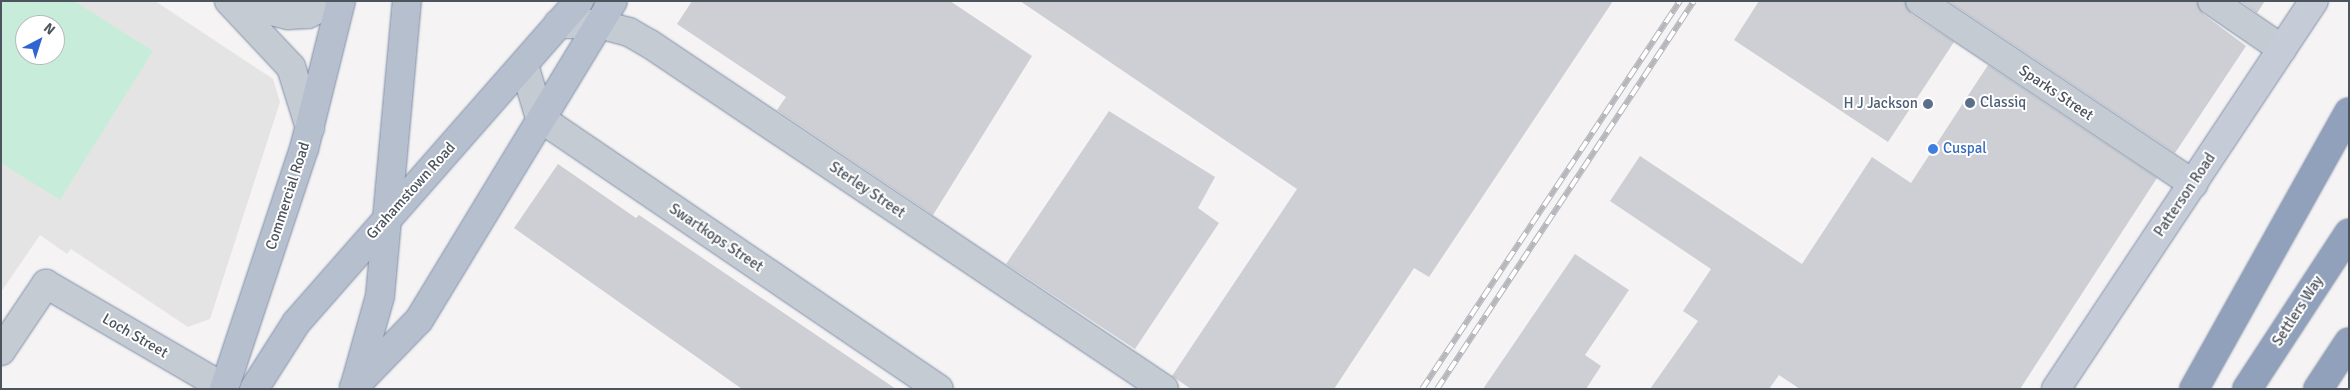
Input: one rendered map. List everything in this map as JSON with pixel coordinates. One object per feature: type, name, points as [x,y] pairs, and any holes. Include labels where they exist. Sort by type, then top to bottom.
[{"type":"highway","points":[[2194,389],[2349,112]]},
{"type":"highway","name":"Settlers Way","points":[[2247,389],[2349,232]]},
{"type":"highway","points":[[2318,389],[2349,342]]},
{"type":"main road","name":"Commercial Road","points":[[225,388],[310,128],[341,1]]},
{"type":"main road","points":[[353,388],[377,315],[389,214],[407,1]]},
{"type":"main road","name":"Grahamstown Road","points":[[254,389],[296,323],[389,214],[524,65],[579,1]]},
{"type":"main road","points":[[353,388],[419,320],[540,118],[613,1]]},
{"type":"street","points":[[230,1],[288,15],[308,14],[333,1]]},
{"type":"street","points":[[230,1],[291,67],[310,128]]},
{"type":"street","name":"Sparks Street","points":[[1920,1],[2193,184]]},
{"type":"street","points":[[2212,1],[2282,49]]},
{"type":"street","name":"Patterson Road","points":[[2056,389],[2314,1]]},
{"type":"street","name":"Sterley Street","points":[[558,24],[599,24],[629,32],[650,44],[1164,389]]},
{"type":"street","points":[[524,65],[540,118]]},
{"type":"street","name":"Swartkops Street","points":[[540,118],[939,389]]},
{"type":"street","name":"Loch Street","points":[[1,351],[46,284],[225,388]]},
{"type":"shaded area","points":[[1,1],[155,1],[273,79],[280,102],[210,319],[188,327],[71,249],[67,254],[40,235],[1,292]]},
{"type":"green space","points":[[1,1],[74,1],[153,51],[60,200],[1,163]]},
{"type":"building","points":[[692,1],[950,1],[1032,56],[933,215],[777,110],[786,97],[677,24]]},
{"type":"building","points":[[1020,1],[1613,1],[1429,277],[1414,268],[1334,389],[1191,389],[1172,376],[1297,189]]},
{"type":"building","points":[[1759,1],[1905,1],[1911,14],[1954,42],[1888,142],[1734,40]]},
{"type":"building","points":[[1948,1],[2197,1],[2203,14],[2246,46],[2175,153]]},
{"type":"building","points":[[2240,1],[2265,1],[2257,13]]},
{"type":"building","points":[[1988,65],[2157,178],[2020,389],[1800,389],[1779,375],[1769,389],[1650,389],[1698,321],[1683,311],[1711,269],[1610,201],[1640,156],[1802,264],[1872,157],[1911,183]]},
{"type":"building","points":[[1109,111],[1215,177],[1198,208],[1219,223],[1135,349],[1006,264]]},
{"type":"building","points":[[558,164],[636,218],[639,215],[896,389],[742,389],[514,228]]},
{"type":"building","points":[[1575,254],[1629,290],[1585,355],[1601,366],[1586,389],[1483,389]]},
{"type":"railway","points":[[1422,389],[1680,1]]},
{"type":"railway","points":[[1437,389],[1694,1]]},
{"type":"place","name":"Classiq","points":[[1970,103]]},
{"type":"place","name":"H J Jackson","points":[[1928,104]]},
{"type":"place","name":"Cuspal","points":[[1933,149]]}]
